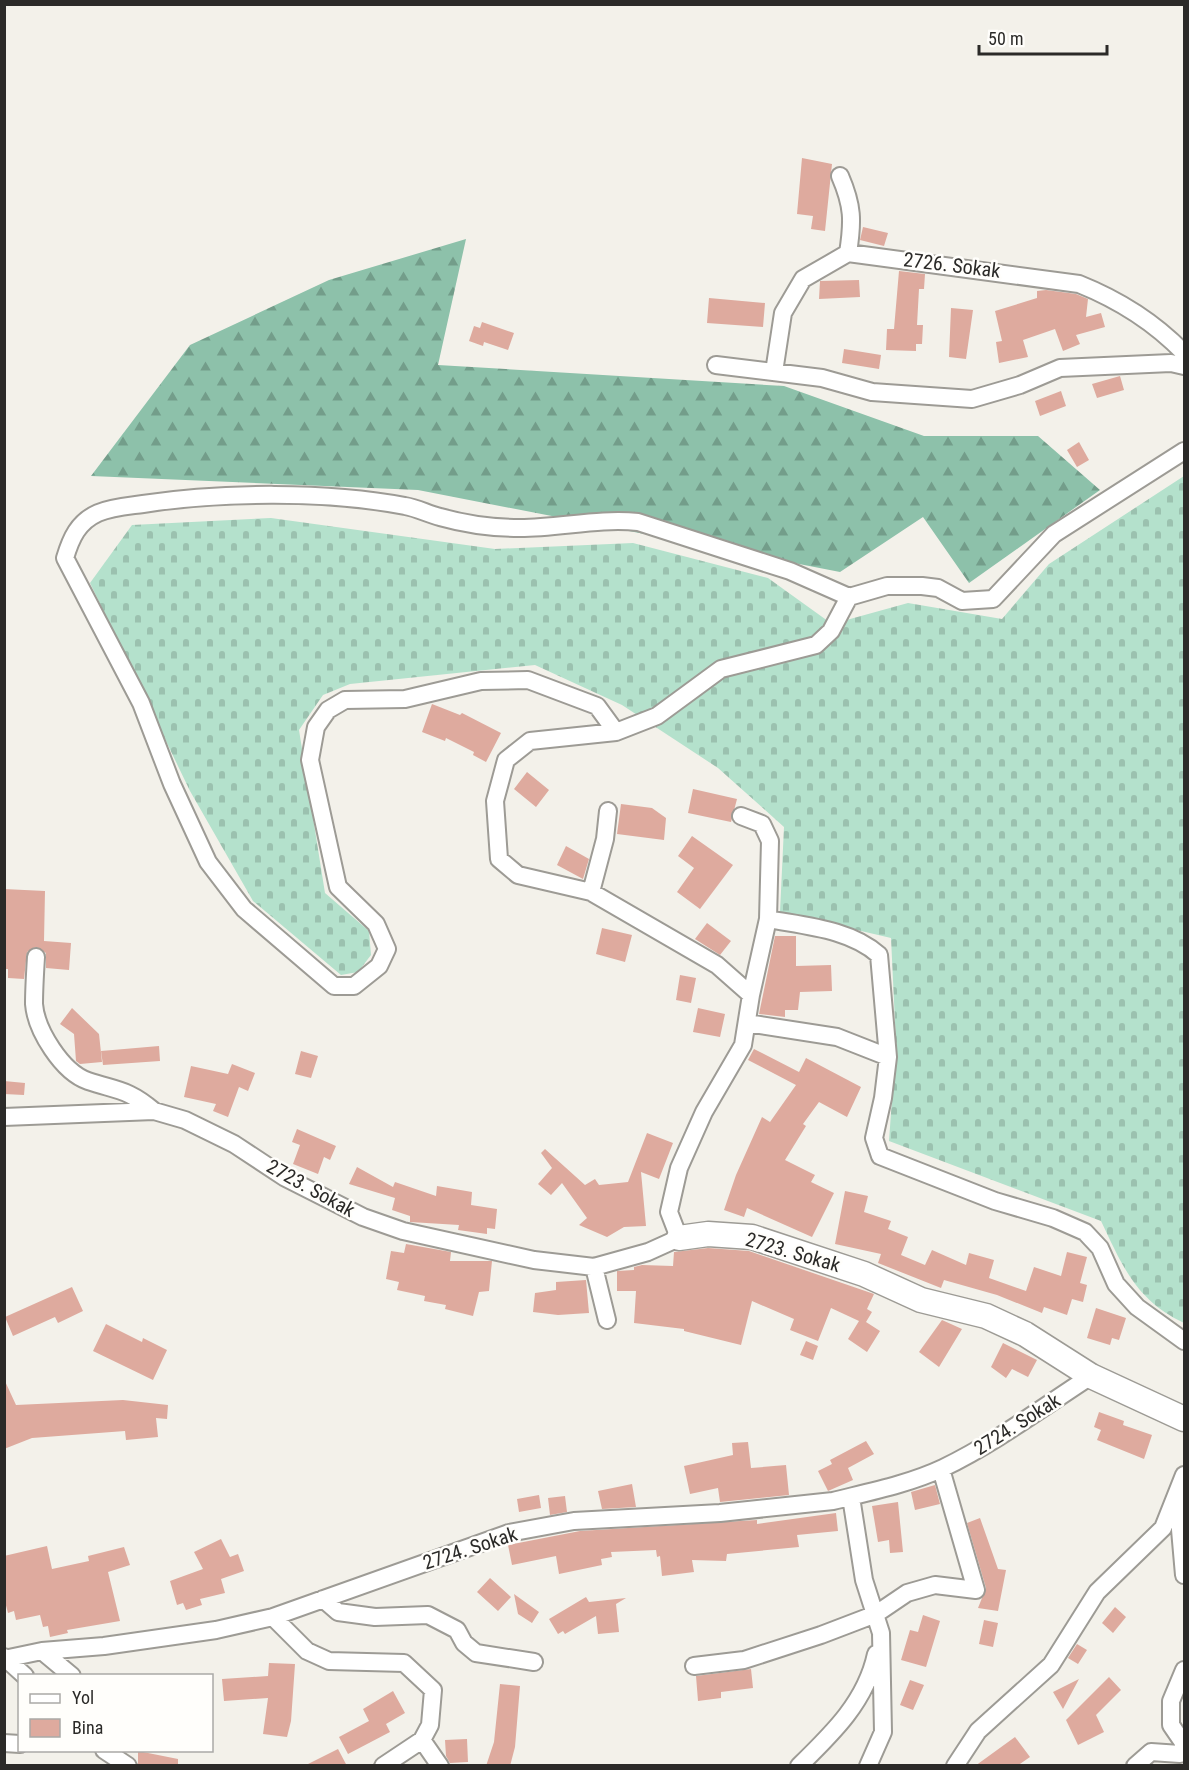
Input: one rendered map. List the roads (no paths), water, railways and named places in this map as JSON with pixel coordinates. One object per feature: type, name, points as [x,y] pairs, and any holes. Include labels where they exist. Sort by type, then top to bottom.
[{"type":"street","points":[[774,372],[783,313],[803,279],[848,253],[854,220],[848,194],[840,176]]},
{"type":"street","name":"2726. Sokak","points":[[848,253],[1079,284],[1114,298],[1134,310],[1185,353]]},
{"type":"street","points":[[716,365],[822,378],[872,392],[972,399],[1020,385],[1060,368],[1141,364],[1185,366]]},
{"type":"street","points":[[616,732],[597,706],[528,680],[481,681],[405,699],[345,700],[327,710],[316,727],[310,760],[338,887],[376,924],[387,949],[379,966],[354,986],[334,986],[244,909],[208,861],[172,784],[141,703],[65,558],[69,544],[80,525],[90,517],[100,512],[119,508],[202,497],[341,498],[406,506],[463,522],[520,528],[606,520],[638,522],[790,571],[849,597],[887,586],[922,586],[938,588],[962,602],[993,599],[1054,534],[1185,451]]},
{"type":"street","points":[[751,995],[717,965],[591,892],[518,875],[499,859],[495,801],[506,760],[530,741],[616,732],[657,716],[721,669],[816,645],[831,631],[849,597]]},
{"type":"street","points":[[591,892],[605,839],[608,811]]},
{"type":"street","points":[[679,1238],[669,1212],[679,1168],[704,1112],[743,1045],[751,995],[768,919],[770,841],[762,824],[741,816]]},
{"type":"street","points":[[768,919],[830,930],[871,947],[879,955],[888,1057],[883,1098],[874,1138],[880,1156],[995,1201],[1053,1218],[1085,1232],[1100,1248],[1116,1284],[1137,1307],[1185,1341]]},
{"type":"street","name":"2723. Sokak","points":[[36,957],[34,1006],[48,1044],[59,1059],[85,1080],[135,1095],[153,1111]]},
{"type":"street","points":[[747,1023],[837,1037],[888,1057]]},
{"type":"street","name":"2723. Sokak","points":[[4,1117],[153,1111],[185,1120],[234,1144],[284,1177],[373,1221],[403,1231],[534,1260],[594,1267],[648,1252],[679,1238],[708,1234],[752,1237],[807,1253],[864,1274],[921,1300],[986,1316],[1025,1334],[1091,1376],[1185,1419]]},
{"type":"street","points":[[594,1267],[607,1320]]},
{"type":"street","name":"2724. Sokak","points":[[5,1658],[42,1651],[104,1646],[216,1630],[273,1617],[509,1533],[574,1521],[720,1513],[851,1497],[941,1469],[975,1451],[1091,1376]]},
{"type":"street","points":[[694,1665],[744,1660],[876,1614],[907,1593],[935,1585],[976,1590],[941,1469]]},
{"type":"street","points":[[1184,1474],[1179,1518],[1185,1575]]},
{"type":"street","points":[[955,1766],[978,1731],[1051,1665],[1097,1593],[1162,1528],[1184,1474]]},
{"type":"street","points":[[851,1497],[864,1580],[881,1633],[883,1732],[867,1766]]},
{"type":"street","points":[[323,1599],[338,1612],[375,1617],[428,1615],[457,1630],[464,1643],[476,1653],[534,1662]]},
{"type":"street","points":[[273,1617],[307,1651],[329,1661],[404,1663],[433,1690],[430,1725],[422,1740],[383,1766]]},
{"type":"street","points":[[799,1766],[834,1732],[871,1677],[881,1633]]},
{"type":"street","points":[[42,1651],[70,1674]]},
{"type":"street","points":[[5,1658],[23,1674]]},
{"type":"street","points":[[1136,1766],[1151,1752],[1181,1752],[1171,1725],[1171,1701],[1185,1670]]},
{"type":"street","points":[[422,1740],[440,1766]]},
{"type":"street","points":[[107,1752],[128,1766]]}]
